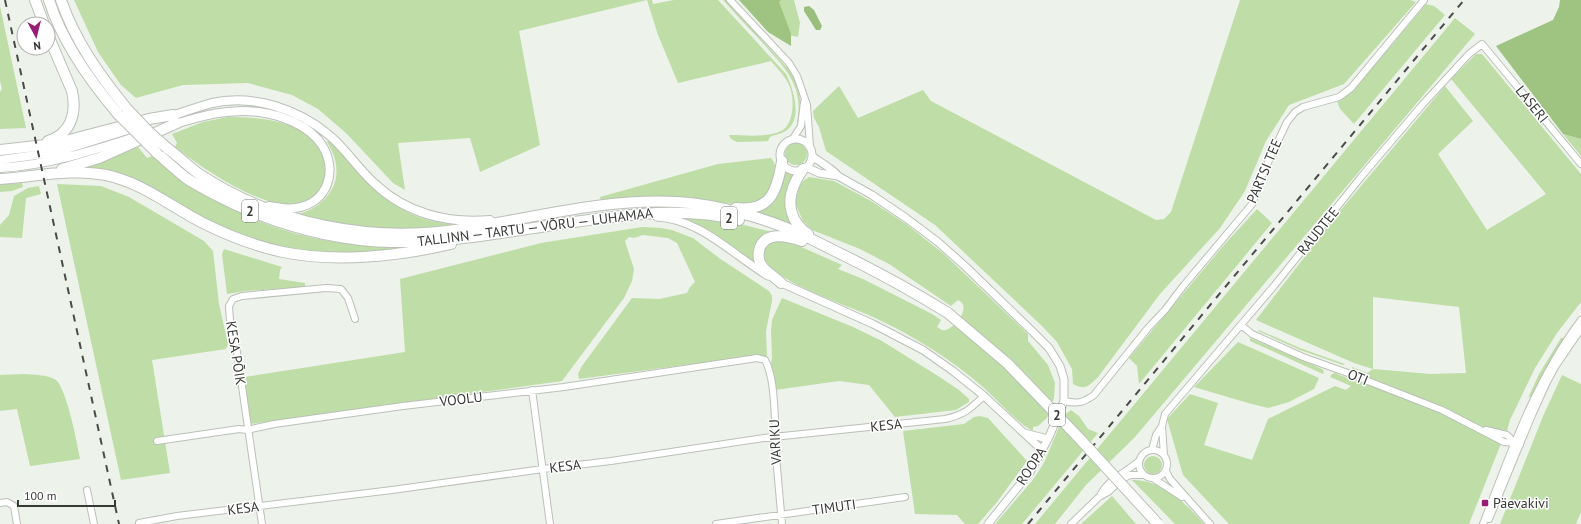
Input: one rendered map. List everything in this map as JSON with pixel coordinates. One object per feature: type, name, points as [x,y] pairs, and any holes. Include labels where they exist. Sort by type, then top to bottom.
[{"type":"highway","points":[[35,0],[41,16]]},
{"type":"highway","name":"TALLINN — TARTU — VÕRU — LUHAMAA","points":[[49,0],[78,62],[94,85],[118,114],[156,152],[187,178],[222,198],[264,218],[301,230],[327,236],[357,240],[394,242],[454,239],[623,215],[659,212],[693,213],[736,219],[774,228],[831,249]]},
{"type":"highway","name":"TALLINN — TARTU — VÕRU — LUHAMAA","points":[[60,0],[88,56],[105,82],[127,109],[149,132],[198,173],[238,196],[274,212],[303,221],[359,232],[420,232],[460,229],[626,203],[678,202],[704,205],[776,224],[804,236],[881,274],[948,313],[1008,364],[1080,439],[1158,524]]},
{"type":"highway","points":[[0,179],[18,163],[61,134],[73,117],[74,101],[72,91],[56,53]]},
{"type":"highway","points":[[18,163],[54,144],[149,119],[175,119]]},
{"type":"highway","points":[[18,163],[64,168],[99,158],[175,119]]},
{"type":"highway","points":[[0,150],[18,163],[52,174],[88,172],[121,179],[141,186],[196,219],[226,234],[283,252],[308,256],[344,258],[430,249],[496,233]]},
{"type":"highway","points":[[704,205],[747,210],[756,208],[767,202],[774,194],[782,161]]},
{"type":"highway","points":[[804,168],[795,182],[792,192],[790,205],[792,215],[799,227],[831,249]]},
{"type":"highway","points":[[781,282],[765,270],[758,258],[760,248],[768,238],[779,236],[795,238],[831,249]]},
{"type":"main road","points":[[175,119],[213,103],[227,101],[253,102],[278,107],[298,115],[316,125],[330,136],[374,183],[392,198],[413,210],[453,221],[480,221],[544,215]]},
{"type":"main road","points":[[175,119],[224,112],[258,112],[273,114],[298,124],[313,134],[322,144],[328,157],[330,178],[321,196],[314,202],[295,209],[281,208],[238,196]]},
{"type":"main road","points":[[0,160],[18,163]]},
{"type":"main road","points":[[0,168],[18,163]]},
{"type":"street","points":[[730,0],[789,63],[797,76],[807,105],[812,156],[809,164],[804,168],[793,170],[784,166],[780,156],[782,147],[786,143],[792,140],[802,140],[810,147]]},
{"type":"street","name":"PARTSI TEE","points":[[1064,401],[1077,404],[1086,401],[1094,395],[1148,328],[1165,310],[1184,284],[1253,203],[1256,188],[1270,156],[1287,122],[1295,112],[1303,107],[1339,97],[1351,88],[1424,0]]},
{"type":"street","name":"LASERI","points":[[1482,44],[1581,164]]},
{"type":"street","name":"RAUDTEE","points":[[1166,471],[1167,463],[1164,455],[1162,426],[1165,414],[1423,104],[1469,54],[1482,44]]},
{"type":"street","points":[[792,140],[801,126],[804,98]]},
{"type":"street","points":[[812,156],[826,167],[837,173],[838,176],[906,218],[938,242],[1033,332],[1049,348],[1060,366],[1064,379],[1064,401]]},
{"type":"street","points":[[804,168],[819,173],[838,176]]},
{"type":"street","points":[[623,215],[661,217],[685,223],[707,235],[756,269],[781,282],[874,324],[923,350],[984,396],[1042,450]]},
{"type":"street","name":"KESA PÕIK","points":[[262,524],[247,430],[237,352],[230,321],[229,306],[233,299],[242,296],[326,288],[341,289],[348,298],[355,319]]},
{"type":"street","points":[[1487,524],[1518,444],[1520,429],[1544,379],[1567,339],[1581,320]]},
{"type":"street","name":"OTI","points":[[1240,325],[1252,334],[1303,357],[1418,400],[1477,427],[1507,435],[1518,444]]},
{"type":"street","points":[[1483,524],[1502,473],[1518,444],[1547,382],[1555,367],[1581,328]]},
{"type":"street","name":"VOOLU","points":[[157,441],[239,429],[247,430],[305,419],[564,387],[757,358],[765,360]]},
{"type":"street","name":"VARIKU","points":[[765,360],[769,367],[771,380],[782,524]]},
{"type":"street","points":[[532,390],[550,524]]},
{"type":"street","name":"KESA","points":[[139,523],[177,516],[392,490],[611,461],[775,437],[945,419],[959,416],[968,411],[984,396]]},
{"type":"street","name":"ROOPA","points":[[988,524],[1030,472],[1048,439],[1064,401]]},
{"type":"street","name":"RAUDTEE","points":[[1152,450],[1156,435],[1162,426]]},
{"type":"street","points":[[1024,433],[1048,439]]},
{"type":"street","points":[[1099,497],[1102,491],[1119,474],[1129,470],[1139,461],[1143,453],[1152,450],[1161,452],[1164,455]]},
{"type":"street","points":[[1139,461],[1140,471],[1143,475]]},
{"type":"street","points":[[1154,479],[1161,476],[1166,471],[1170,479],[1210,524]]},
{"type":"street","points":[[1071,524],[1099,497],[1108,492],[1122,479],[1130,475],[1143,475],[1154,479],[1194,507]]},
{"type":"street","points":[[87,490],[94,524]]},
{"type":"street","name":"TIMUTI","points":[[716,524],[904,497]]},
{"type":"street","points":[[0,503],[7,502],[14,506],[17,524]]},
{"type":"shaded area","points":[[74,0],[647,0],[519,31],[540,145],[480,172],[470,138],[398,143],[405,190],[393,183],[346,133],[318,109],[292,95],[248,83],[183,85],[136,98],[121,85],[98,52]]},
{"type":"shaded area","points":[[647,0],[652,0],[653,4],[674,0],[718,0],[786,74],[794,95],[796,111],[792,125],[787,130],[770,137],[768,141],[737,142],[731,139],[729,135],[769,135],[781,131],[786,127],[791,116],[793,102],[790,88],[786,80],[771,61],[678,83],[658,35]]},
{"type":"shaded area","points":[[723,0],[726,0],[790,71],[798,86],[800,99],[799,123],[797,122],[799,109],[798,97],[790,77],[777,59]]},
{"type":"shaded area","points":[[739,0],[781,0],[779,2],[791,34],[791,46],[768,32]]},
{"type":"shaded area","points":[[765,0],[794,0],[800,23],[798,37],[788,35]]},
{"type":"shaded area","points":[[1240,0],[1410,0],[1416,2],[1344,84],[1289,105],[1266,141],[1245,191],[1220,228],[1160,294],[1098,377],[1089,385],[1084,387],[1073,384],[1072,369],[1057,342],[935,225],[826,151],[819,127],[814,118],[813,111],[839,86],[858,118],[923,90],[931,101],[1156,220],[1164,219],[1171,212]]},
{"type":"shaded area","points":[[1560,0],[1581,0],[1581,139],[1563,134],[1496,46],[1553,20],[1559,7]]},
{"type":"shaded area","points":[[1426,4],[1434,6],[1445,15],[1354,124],[1340,109],[1337,101],[1351,93]]},
{"type":"shaded area","points":[[0,6],[26,128],[0,129],[0,92],[2,89],[0,81]]},
{"type":"shaded area","points":[[809,6],[814,10],[822,26],[820,30],[816,30],[804,11],[804,7]]},
{"type":"shaded area","points":[[1455,18],[1475,34],[1135,437],[1086,485],[1055,524],[1035,524]]},
{"type":"shaded area","points":[[1476,54],[1482,54],[1581,174],[1581,302],[1557,333],[1535,368],[1510,420],[1507,431],[1469,524],[1229,524],[1183,475],[1167,419],[1190,394],[1218,403],[1204,445],[1252,460],[1268,419],[1335,386],[1346,390],[1351,386],[1330,377],[1332,374],[1335,373],[1357,382],[1365,375],[1352,369],[1352,367],[1367,373],[1373,369],[1354,363],[1256,320],[1340,211],[1445,86],[1473,121],[1438,154],[1487,230],[1546,194],[1451,79]],"holes":[[[1373,297],[1459,307],[1466,373],[1431,374],[1373,369]]]},
{"type":"shaded area","points":[[228,117],[274,121],[295,128],[305,134],[319,149],[326,165],[326,173],[321,188],[316,194],[302,203],[287,205],[273,203],[243,191],[228,183],[175,147],[177,143],[172,134],[203,122]]},
{"type":"shaded area","points":[[1563,134],[1581,139],[1581,156]]},
{"type":"shaded area","points":[[329,139],[370,184],[393,203],[405,211],[419,217],[455,225],[403,230],[357,227],[298,214],[314,208],[327,197],[332,190],[335,182],[336,165],[334,156],[327,142]]},
{"type":"shaded area","points":[[796,143],[800,144],[806,150],[806,158],[800,164],[796,165],[792,164],[786,158],[785,154],[786,150],[792,144]]},
{"type":"shaded area","points":[[138,147],[147,158],[152,156],[175,174],[213,199],[229,208],[280,229],[337,242],[405,247],[373,253],[345,254],[310,252],[275,247],[240,237],[201,218],[162,194],[79,168]]},
{"type":"shaded area","points":[[771,158],[775,164],[776,171],[772,185],[763,197],[751,204],[745,205],[674,196],[621,198],[601,201],[600,197],[718,164]]},
{"type":"shaded area","points":[[785,171],[794,175],[786,194],[786,206],[793,226],[753,212],[767,205],[776,197],[782,187]]},
{"type":"shaded area","points":[[809,177],[834,181],[871,201],[906,224],[944,254],[1028,334],[1028,341],[1048,365],[1055,383],[1054,398],[1047,418],[1038,426],[1033,427],[1033,431],[1013,416],[971,377],[931,348],[873,317],[810,291],[778,273],[768,264],[763,254],[767,244],[778,241],[790,242],[842,265],[838,269],[863,279],[932,314],[941,320],[937,327],[942,330],[951,328],[962,313],[964,308],[962,303],[958,300],[951,306],[889,264],[860,249],[812,230],[803,221],[795,203],[799,187],[803,181]]},
{"type":"shaded area","points":[[22,183],[23,187],[12,191],[0,192],[0,184]]},
{"type":"shaded area","points":[[57,184],[101,186],[129,197],[204,241],[213,251],[219,304],[228,344],[226,349],[152,360],[170,473],[121,480]]},
{"type":"shaded area","points":[[39,186],[41,194],[26,198],[22,238],[0,237],[0,225],[9,215],[14,196],[28,188]]},
{"type":"shaded area","points":[[1257,209],[1272,223],[1139,384],[1137,366],[1129,358],[1224,245]]},
{"type":"shaded area","points":[[683,217],[731,222],[772,232],[766,235],[755,265],[710,231]]},
{"type":"shaded area","points":[[642,227],[672,230],[693,238],[719,258],[769,291],[772,296],[772,301],[766,331],[767,357],[760,355],[579,379],[578,374],[582,366],[632,298],[659,299],[687,293],[695,282],[677,243],[668,238],[643,235],[634,238],[629,237],[625,241],[634,269],[632,281],[624,298],[562,381],[250,424],[244,377],[405,352],[400,279],[541,243]]},
{"type":"shaded area","points":[[224,249],[282,267],[280,270],[279,279],[305,283],[305,287],[246,291],[227,294],[222,254]]},
{"type":"shaded area","points":[[782,298],[853,327],[882,341],[959,390],[969,399],[969,402],[956,410],[895,417],[869,385],[839,381],[775,390],[771,364],[771,331],[772,320]]},
{"type":"shaded area","points":[[1259,330],[1300,348],[1345,364],[1343,365],[1300,350],[1258,331]]},
{"type":"shaded area","points":[[1250,338],[1322,369],[1324,371],[1323,374],[1250,341]]},
{"type":"shaded area","points":[[1561,338],[1563,338],[1563,340],[1531,396],[1528,398],[1539,374]]},
{"type":"shaded area","points":[[1238,342],[1319,378],[1314,389],[1289,402],[1268,408],[1194,387]]},
{"type":"shaded area","points":[[0,375],[40,375],[56,380],[68,405],[80,459],[30,466],[17,409],[0,411]]},
{"type":"shaded area","points":[[1562,375],[1581,384],[1581,512],[1576,524],[1500,524],[1544,414]]},
{"type":"shaded area","points":[[1071,410],[1079,416],[1088,429],[1098,433],[1022,524],[995,524],[1032,481],[1044,463],[1064,415]]},
{"type":"shaded area","points":[[980,416],[988,418],[1027,461],[997,502],[978,524],[965,524],[957,515],[915,514],[903,431],[964,424],[974,417]]},
{"type":"shaded area","points":[[1149,456],[1157,456],[1162,461],[1160,472],[1157,474],[1149,474],[1144,469],[1144,461]]},
{"type":"shaded area","points":[[1132,480],[1143,481],[1163,488],[1189,508],[1204,524],[1175,524]]},
{"type":"shaded area","points":[[1112,496],[1136,524],[1081,524]]},
{"type":"railway","points":[[5,0],[119,524]]},
{"type":"railway","points":[[1028,524],[1464,0]]},
{"type":"place","name":"Päevakivi","points":[[1485,503]]}]
